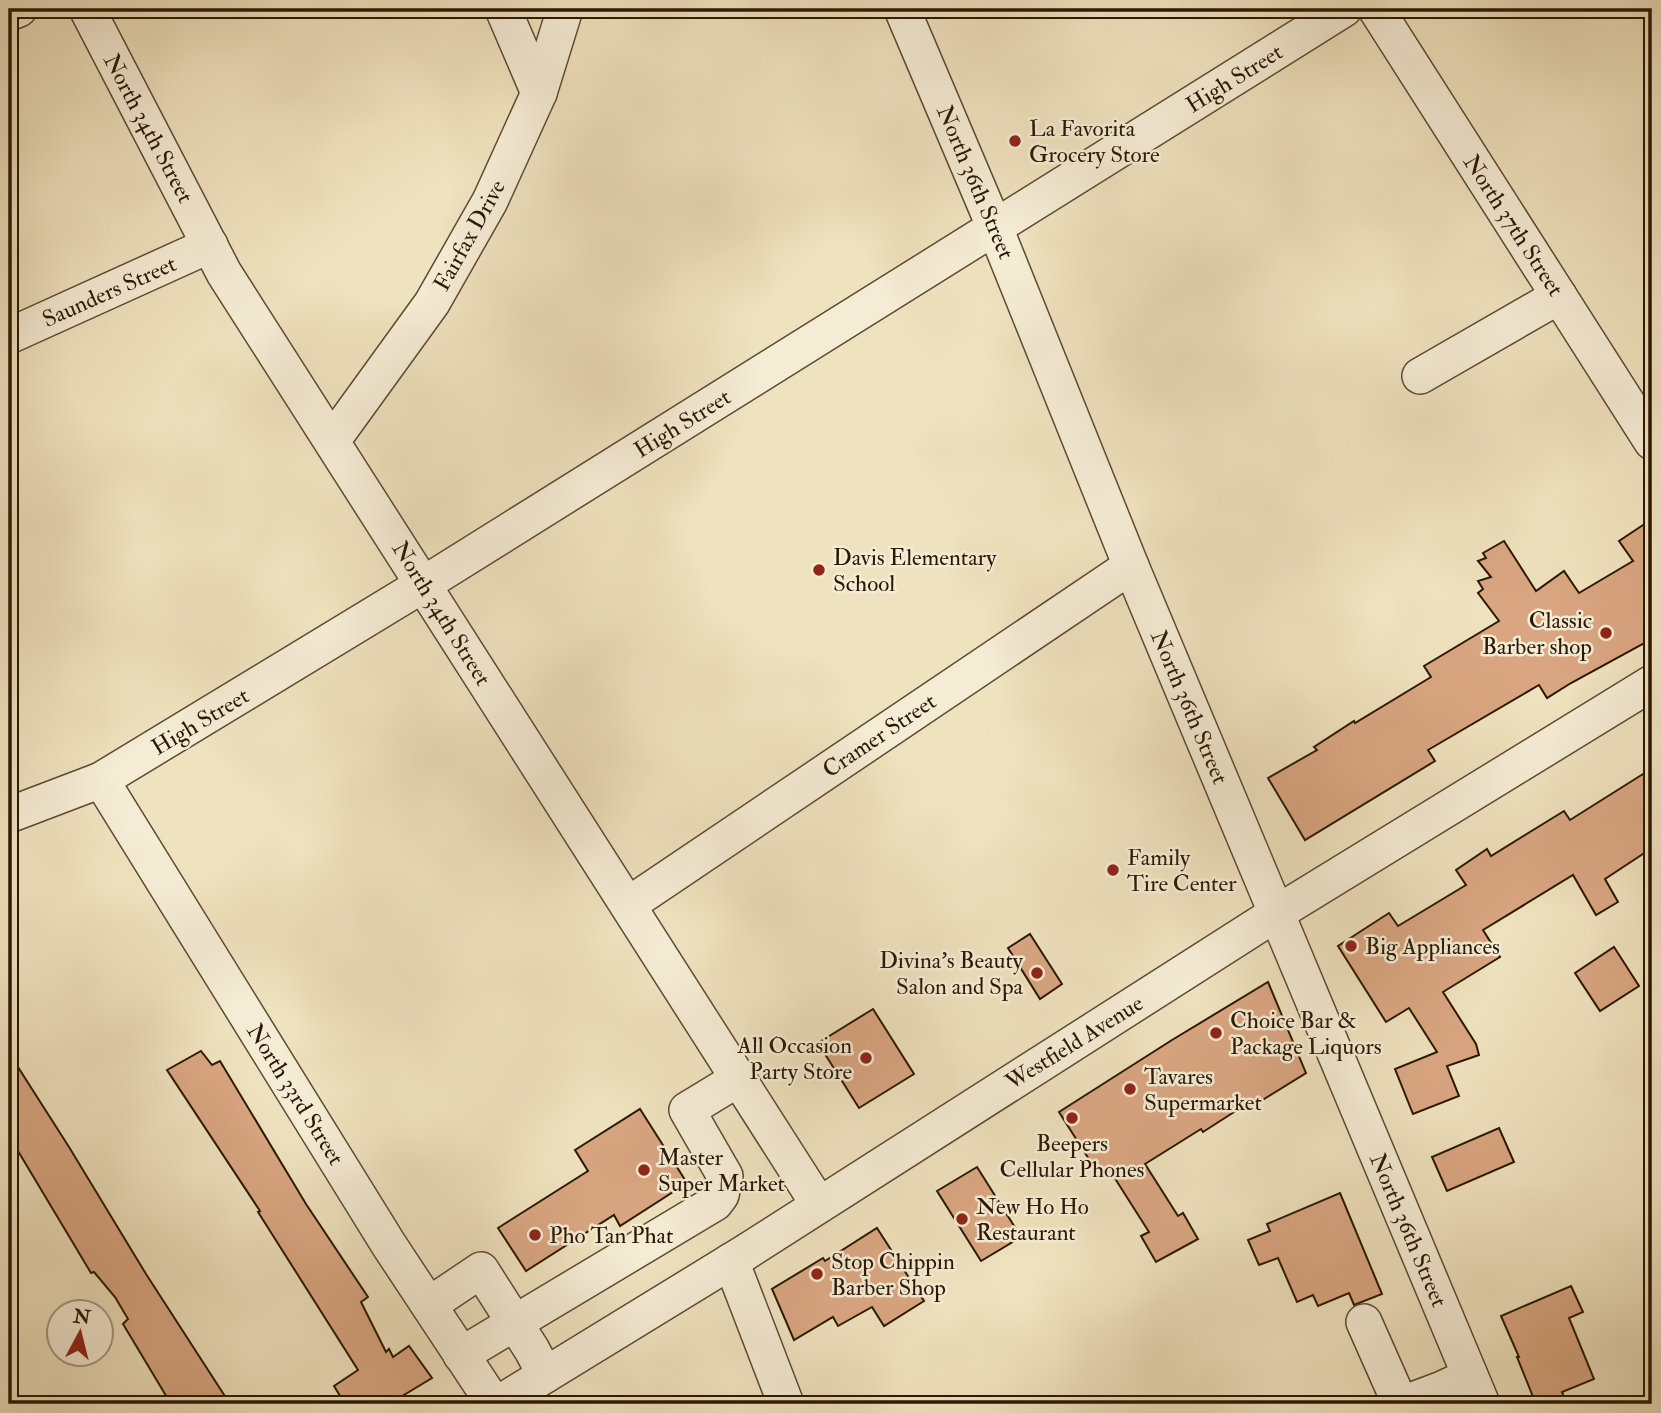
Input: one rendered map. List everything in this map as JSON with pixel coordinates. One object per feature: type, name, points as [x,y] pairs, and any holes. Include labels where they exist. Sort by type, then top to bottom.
[{"type":"street","points":[[9,13],[19,9]]},
{"type":"street","name":"North 34th Street","points":[[86,9],[225,272],[819,1205]]},
{"type":"street","points":[[503,9],[539,93]]},
{"type":"street","name":"Fairfax Drive","points":[[332,441],[432,303],[490,201],[539,93],[565,9]]},
{"type":"street","name":"North 36th Street","points":[[902,9],[995,228],[1131,566],[1476,1390]]},
{"type":"street","name":"High Street","points":[[9,815],[102,780],[424,584],[1344,9]]},
{"type":"street","name":"North 37th Street","points":[[1376,9],[1652,442]]},
{"type":"street","name":"Saunders Street","points":[[9,337],[210,245]]},
{"type":"street","points":[[1420,376],[1559,296]]},
{"type":"street","name":"Cramer Street","points":[[628,905],[1131,566]]},
{"type":"street","name":"Westfield Avenue","points":[[496,1404],[738,1257],[1277,913],[1647,697]]},
{"type":"street","name":"North 33rd Street","points":[[102,780],[389,1245],[496,1404]]},
{"type":"street","points":[[461,1355],[715,1203],[721,1195],[725,1176],[687,1110],[738,1079]]},
{"type":"street","points":[[715,1203],[738,1257],[786,1404]]},
{"type":"street","points":[[429,1305],[481,1270],[545,1375]]},
{"type":"street","points":[[592,1277],[624,1327]]},
{"type":"street","points":[[1364,1322],[1399,1401],[1405,1403],[1442,1389],[1476,1390]]},
{"type":"building","points":[[1652,519],[1652,639],[1547,698],[1539,685],[1428,750],[1435,761],[1305,840],[1268,778],[1317,750],[1314,747],[1354,721],[1355,723],[1431,677],[1424,666],[1499,621],[1478,593],[1483,589],[1478,581],[1491,577],[1478,561],[1486,558],[1483,553],[1504,541],[1536,591],[1564,571],[1579,593],[1633,561],[1619,541]]},
{"type":"building","points":[[1643,774],[1652,788],[1652,848],[1605,879],[1618,902],[1596,915],[1573,875],[1483,930],[1500,957],[1443,992],[1476,1044],[1479,1055],[1447,1066],[1459,1096],[1413,1114],[1395,1069],[1437,1052],[1409,1008],[1386,1022],[1338,946],[1389,913],[1398,926],[1466,885],[1456,870],[1487,849],[1491,856],[1564,811],[1570,820]]},
{"type":"building","points":[[1030,934],[1062,984],[1040,999],[1008,948]]},
{"type":"building","points":[[1614,947],[1639,986],[1600,1011],[1575,973]]},
{"type":"building","points":[[1268,982],[1306,1073],[1248,1109],[1245,1105],[1203,1132],[1201,1129],[1145,1164],[1178,1216],[1183,1213],[1198,1239],[1156,1262],[1141,1236],[1149,1232],[1109,1169],[1099,1175],[1059,1112]]},
{"type":"building","name":"All Occasion Party Store","points":[[873,1009],[914,1074],[859,1108],[818,1043]]},
{"type":"building","points":[[201,1051],[212,1065],[220,1061],[306,1204],[368,1297],[361,1302],[386,1352],[389,1349],[393,1357],[409,1346],[432,1378],[389,1404],[345,1404],[334,1386],[358,1370],[258,1212],[260,1211],[167,1070]]},
{"type":"building","points":[[9,1053],[230,1404],[171,1404],[123,1324],[128,1319],[116,1298],[94,1272],[91,1273],[9,1136]]},
{"type":"building","points":[[640,1109],[687,1183],[620,1226],[614,1215],[526,1271],[498,1228],[588,1171],[575,1150]]},
{"type":"building","points":[[1499,1128],[1514,1162],[1447,1191],[1432,1157]]},
{"type":"building","points":[[977,1167],[1021,1237],[981,1261],[937,1191]]},
{"type":"building","points":[[1340,1193],[1382,1294],[1354,1305],[1349,1293],[1318,1306],[1313,1295],[1297,1302],[1278,1258],[1259,1265],[1248,1240],[1270,1231],[1267,1224]]},
{"type":"building","points":[[877,1228],[924,1301],[884,1326],[872,1307],[838,1326],[833,1317],[794,1340],[772,1289],[823,1258],[825,1261]]},
{"type":"building","points":[[1571,1286],[1583,1312],[1569,1318],[1594,1379],[1562,1392],[1567,1404],[1536,1404],[1501,1316]]},
{"type":"place","name":"La Favorita Grocery Store","points":[[1015,141]]},
{"type":"place","name":"Davis Elementary School","points":[[819,570]]},
{"type":"place","name":"Classic Barber shop","points":[[1606,633]]},
{"type":"place","name":"Family Tire Center","points":[[1113,870]]},
{"type":"place","name":"Big Appliances","points":[[1351,946]]},
{"type":"place","name":"Divina's Beauty Salon and Spa","points":[[1037,973]]},
{"type":"place","name":"Choice Bar & Package Liquors","points":[[1216,1033]]},
{"type":"place","name":"All Occasion Party Store","points":[[866,1058]]},
{"type":"place","name":"Tavares Supermarket","points":[[1130,1089]]},
{"type":"place","name":"Beepers Cellular Phones","points":[[1072,1118]]},
{"type":"place","name":"Master Super Market","points":[[644,1170]]},
{"type":"place","name":"New Ho Ho Restaurant","points":[[962,1219]]},
{"type":"place","name":"Pho Tan Phat","points":[[535,1235]]},
{"type":"place","name":"Stop Chippin Barber Shop","points":[[817,1274]]}]
